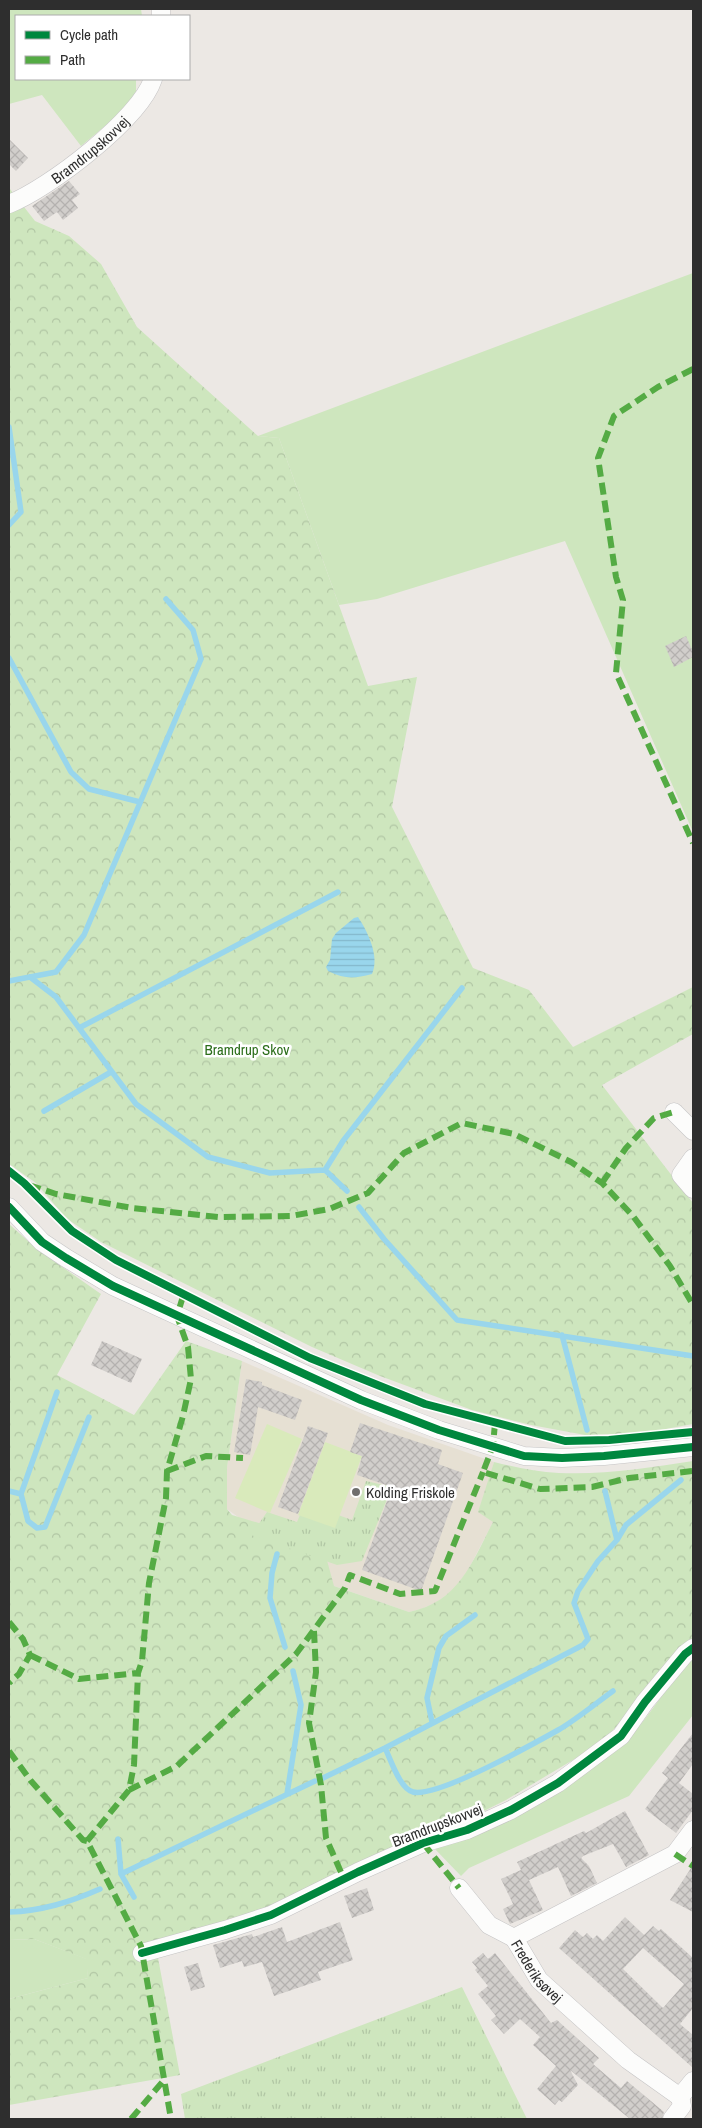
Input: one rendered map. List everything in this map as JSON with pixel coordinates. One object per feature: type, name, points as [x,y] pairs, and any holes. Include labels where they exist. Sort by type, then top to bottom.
[{"type":"street","name":"Bramdrupskovvej","points":[[9,204],[23,199],[91,151],[130,116],[150,87],[153,80]]},
{"type":"street","points":[[674,1112],[693,1131]]},
{"type":"street","points":[[693,1158],[681,1175],[693,1189]]},
{"type":"street","points":[[9,1207],[42,1242],[113,1286],[352,1396],[439,1430],[524,1456],[562,1458],[604,1456],[693,1446]]},
{"type":"street","name":"Bramdrupskovvej","points":[[142,1953],[225,1930],[271,1914],[423,1843],[467,1830],[511,1810],[558,1782],[621,1736],[644,1702],[685,1654],[693,1648]]},
{"type":"street","name":"Frederiksøvej","points":[[680,2097],[628,2060],[539,1980],[514,1938],[675,1854],[693,1830]]},
{"type":"street","points":[[459,1888],[489,1925],[514,1938]]},
{"type":"street","points":[[672,2119],[682,2106],[680,2097],[693,2081]]},
{"type":"shaded area","name":"Kolding Friskole","points":[[242,1361],[388,1425],[494,1462],[490,1476],[493,1522],[467,1572],[453,1590],[437,1602],[409,1612],[334,1586],[227,1509],[227,1468]]},
{"type":"green space","points":[[9,9],[141,9],[142,15],[15,15],[15,80],[136,80],[136,95],[122,112],[81,146],[42,95],[9,104]]},
{"type":"green space","name":"Bramdrup Skov","points":[[10,189],[35,221],[69,236],[101,264],[137,327],[258,436],[279,438],[368,686],[417,677],[392,807],[473,968],[529,990],[573,1047],[693,987],[693,1034],[602,1085],[693,1203],[693,1424],[644,1433],[585,1435],[531,1425],[472,1410],[380,1376],[312,1347],[101,1242],[66,1218],[36,1183],[9,1164]]},
{"type":"green space","points":[[693,273],[693,832],[565,541],[377,599],[339,605],[279,438],[258,436]]},
{"type":"green space","points":[[9,1224],[38,1250],[101,1294],[57,1375],[134,1415],[186,1341],[242,1361],[227,1468],[227,1509],[232,1515],[322,1542],[334,1586],[409,1612],[426,1607],[452,1590],[478,1552],[493,1522],[478,1512],[494,1462],[543,1472],[593,1473],[693,1461],[693,1640],[675,1657],[603,1742],[506,1800],[466,1820],[426,1834],[260,1911],[155,1942],[180,2075],[9,2105],[9,1999],[88,1978],[86,1959],[34,1939],[9,1940]]},
{"type":"green space","points":[[267,1424],[302,1439],[270,1513],[235,1498]]},
{"type":"green space","points":[[325,1442],[362,1456],[335,1528],[298,1515]]},
{"type":"green space","points":[[366,1481],[392,1487],[362,1561],[337,1565],[251,1535],[267,1512],[297,1522],[305,1503],[352,1520]]},
{"type":"green space","points":[[693,1658],[693,1715],[629,1796],[469,1868],[461,1876],[434,1848],[513,1814],[539,1801],[587,1772],[631,1735],[676,1676]]},
{"type":"green space","points":[[34,1939],[87,1959],[88,1978],[9,1999],[9,1940]]},
{"type":"green space","points":[[462,1987],[527,2119],[185,2119],[181,2094]]},
{"type":"water","points":[[358,917],[366,930],[374,952],[375,960],[372,974],[360,977],[339,976],[328,971],[326,967],[330,960],[332,939],[336,933],[354,918]]},
{"type":"building","points":[[9,139],[28,158],[16,171],[9,164]]},
{"type":"building","points":[[69,181],[80,194],[72,200],[78,208],[63,220],[57,212],[44,221],[32,206]]},
{"type":"building","points":[[686,636],[693,652],[693,657],[674,667],[665,646]]},
{"type":"building","points":[[102,1341],[142,1359],[131,1383],[91,1365]]},
{"type":"building","points":[[246,1379],[262,1382],[262,1385],[302,1400],[295,1420],[258,1407],[250,1455],[234,1452]]},
{"type":"building","points":[[360,1423],[442,1450],[438,1464],[463,1473],[421,1591],[362,1570],[392,1487],[357,1475],[362,1456],[350,1452]]},
{"type":"building","points":[[308,1426],[328,1433],[298,1514],[278,1507]]},
{"type":"building","points":[[693,1733],[693,1764],[679,1783],[693,1794],[693,1810],[676,1833],[645,1809],[668,1778],[662,1773]]},
{"type":"building","points":[[625,1811],[649,1855],[626,1867],[613,1844],[583,1856],[581,1858],[589,1866],[597,1883],[571,1896],[558,1867],[529,1880],[543,1910],[510,1924],[503,1909],[513,1904],[501,1879],[521,1870],[517,1862],[584,1831],[586,1833]]},
{"type":"building","points":[[693,1865],[693,1912],[670,1900]]},
{"type":"building","points":[[367,1888],[374,1910],[352,1918],[344,1896]]},
{"type":"building","points":[[625,1917],[644,1935],[653,1926],[659,1931],[661,1929],[693,1958],[693,2008],[680,2024],[693,2035],[693,2068],[559,1948],[575,1930],[583,1937],[587,1933],[593,1939],[597,1935],[603,1941]],"holes":[[[643,1948],[684,1984],[663,2008],[623,1969]]]},
{"type":"building","points":[[340,1922],[353,1960],[318,1972],[321,1980],[274,1996],[262,1962],[244,1967],[242,1961],[220,1968],[213,1945],[252,1934],[253,1937],[282,1927],[287,1942]]},
{"type":"building","points":[[483,1953],[488,1959],[495,1953],[551,2023],[557,2020],[599,2058],[593,2064],[621,2088],[627,2081],[664,2112],[662,2119],[630,2119],[570,2070],[578,2085],[562,2102],[559,2100],[555,2105],[537,2089],[556,2066],[533,2045],[540,2037],[520,2019],[504,2034],[491,2020],[496,2016],[478,1994],[488,1986],[475,1970],[477,1968],[472,1962]]},
{"type":"building","points":[[198,1963],[205,1987],[191,1991],[184,1967]]},
{"type":"waterway","points":[[9,427],[21,512],[9,525]]},
{"type":"waterway","points":[[9,981],[56,972],[84,935],[201,659],[193,630],[166,599]]},
{"type":"waterway","points":[[9,658],[71,772],[89,789],[140,802]]},
{"type":"waterway","points":[[79,1028],[338,892]]},
{"type":"waterway","points":[[30,977],[56,997],[136,1104],[208,1157],[270,1173],[325,1170],[343,1141],[462,988]]},
{"type":"waterway","points":[[44,1111],[111,1072]]},
{"type":"waterway","points":[[325,1170],[347,1191]]},
{"type":"waterway","points":[[359,1207],[384,1239],[457,1320],[693,1356]]},
{"type":"waterway","points":[[562,1335],[587,1430]]},
{"type":"waterway","points":[[21,1494],[57,1392]]},
{"type":"waterway","points":[[9,1491],[21,1494],[28,1521],[37,1528],[45,1527],[89,1417]]},
{"type":"waterway","points":[[323,1778],[385,1748],[583,1645],[588,1639],[574,1603],[578,1591],[598,1561],[617,1540],[626,1525],[681,1480]]},
{"type":"waterway","points":[[605,1491],[617,1540]]},
{"type":"waterway","points":[[277,1554],[272,1573],[270,1598],[285,1647]]},
{"type":"waterway","points":[[432,1722],[427,1698],[439,1648],[446,1636],[475,1615]]},
{"type":"waterway","points":[[287,1794],[301,1705],[293,1671]]},
{"type":"waterway","points":[[385,1748],[404,1786],[413,1792],[425,1792],[443,1787],[530,1746],[567,1725],[613,1691]]},
{"type":"waterway","points":[[121,1874],[315,1781]]},
{"type":"waterway","points":[[118,1839],[121,1874],[134,1897]]},
{"type":"waterway","points":[[9,1912],[33,1910],[56,1905],[100,1889]]},
{"type":"marked path","points":[[693,369],[658,387],[614,416],[598,458],[616,577],[623,600],[616,673],[693,843]]},
{"type":"marked path","points":[[602,1183],[626,1148],[654,1118],[674,1112]]},
{"type":"marked path","points":[[29,1185],[56,1194],[132,1208],[218,1217],[291,1216],[329,1209],[368,1193],[404,1153],[462,1123],[514,1134],[571,1162],[602,1183],[633,1216],[670,1266],[693,1305]]},
{"type":"marked path","points":[[87,1841],[129,1790],[134,1765],[138,1673],[142,1661],[149,1583],[166,1498],[167,1471],[183,1416],[191,1379],[188,1347],[177,1316],[184,1293]]},
{"type":"marked path","points":[[495,1423],[493,1446],[483,1472],[540,1489],[592,1487],[629,1478],[693,1471]]},
{"type":"marked path","points":[[167,1471],[206,1456],[243,1458]]},
{"type":"marked path","points":[[129,1790],[177,1766],[296,1654],[345,1588],[350,1575],[400,1594],[435,1591],[483,1472]]},
{"type":"marked path","points":[[9,1622],[23,1639],[30,1655],[19,1674],[9,1683]]},
{"type":"marked path","points":[[314,1631],[316,1672],[309,1723],[321,1785],[326,1838],[344,1879]]},
{"type":"marked path","points":[[30,1655],[79,1679],[138,1673]]},
{"type":"marked path","points":[[9,1751],[31,1781],[83,1840],[87,1841],[141,1946],[171,2119]]},
{"type":"marked path","points":[[423,1843],[459,1888]]},
{"type":"marked path","points":[[675,1854],[693,1866]]},
{"type":"marked path","points":[[131,2119],[164,2080]]},
{"type":"cycle path","points":[[9,1171],[24,1183],[72,1231],[116,1260],[310,1358],[425,1404],[565,1441],[609,1440],[693,1432]]},
{"type":"cycle path","points":[[9,1207],[42,1242],[113,1286],[361,1400],[439,1430],[524,1456],[562,1458],[604,1456],[693,1447]]},
{"type":"cycle path","points":[[142,1953],[271,1915],[358,1872],[423,1843],[467,1830],[511,1810],[558,1783],[621,1736],[645,1702],[685,1654],[693,1648]]},
{"type":"place","name":"Kolding Friskole","points":[[356,1492]]}]
